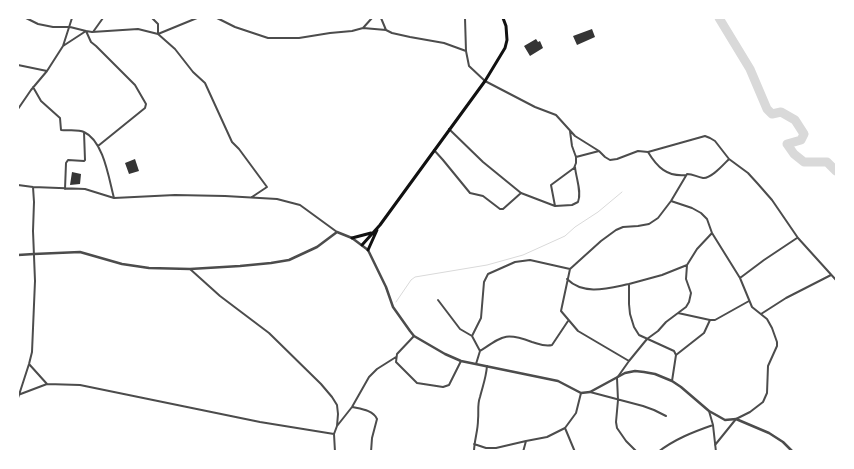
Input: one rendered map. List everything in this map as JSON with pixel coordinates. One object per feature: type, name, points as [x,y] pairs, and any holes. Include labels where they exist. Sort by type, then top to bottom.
[{"type":"main road","points":[[362,244],[380,225],[485,81],[505,48],[507,40],[504,18]]},
{"type":"main road","points":[[368,250],[380,225]]},
{"type":"main road","points":[[352,238],[375,230]]},
{"type":"street","points":[[26,18],[38,24],[70,27],[92,32],[138,29],[158,34],[175,49],[205,83],[232,142],[267,187],[252,197]]},
{"type":"street","points":[[18,109],[47,71],[63,46],[72,18]]},
{"type":"street","points":[[92,32],[103,18]]},
{"type":"street","points":[[152,18],[158,24],[158,34]]},
{"type":"street","points":[[158,34],[197,18]]},
{"type":"street","points":[[217,18],[235,27],[268,38],[299,38],[363,28],[386,30],[410,38],[444,44],[466,51]]},
{"type":"street","points":[[363,28],[372,18]]},
{"type":"street","points":[[381,18],[386,30]]},
{"type":"street","points":[[465,18],[466,51],[469,66],[485,81],[535,107],[556,115],[570,131],[610,160],[638,151],[648,152],[705,136],[715,141],[729,159],[748,173],[772,200],[798,238],[836,280]]},
{"type":"street","points":[[63,46],[86,31]]},
{"type":"street","points":[[86,31],[91,42],[135,85],[146,106],[98,146]]},
{"type":"street","points":[[18,65],[47,71]]},
{"type":"street","points":[[33,87],[40,101],[60,118],[61,130],[84,132],[98,146],[107,168],[114,198]]},
{"type":"street","points":[[450,129],[483,162],[521,193],[555,206],[572,205],[578,202],[580,197],[576,177],[576,157],[570,131]]},
{"type":"street","points":[[65,188],[66,163],[68,160],[85,160],[84,132]]},
{"type":"street","points":[[434,150],[470,193],[483,196],[500,209],[503,209],[521,193]]},
{"type":"street","points":[[576,157],[599,151]]},
{"type":"street","points":[[648,152],[660,169],[676,175],[687,174],[706,178],[711,176],[729,159]]},
{"type":"street","points":[[555,206],[551,185],[575,166]]},
{"type":"street","points":[[629,361],[584,335],[568,321],[562,312],[561,309],[570,269],[616,230],[649,224],[658,218],[687,174]]},
{"type":"street","points":[[18,185],[86,189],[114,198],[174,195],[252,197],[277,199],[300,205],[337,232],[352,238],[368,250],[386,287],[393,307],[414,336],[445,354],[461,361],[558,381],[581,393],[590,392],[625,373],[635,371],[655,374],[672,381],[709,411],[725,420],[736,419],[758,407],[763,402],[767,393],[768,366],[777,342],[767,319],[752,307],[740,278],[712,232],[707,218],[682,204],[671,201]]},
{"type":"street","points":[[18,397],[32,352],[34,325],[33,187]]},
{"type":"street","points":[[18,255],[80,252],[122,264],[140,266],[190,269],[240,266],[289,260],[317,247],[337,232]]},
{"type":"street","points":[[637,452],[617,428],[617,378],[647,339],[686,307],[691,297],[686,279],[687,266],[697,249],[712,232]]},
{"type":"street","points":[[740,278],[798,238]]},
{"type":"street","points":[[472,336],[481,318],[484,282],[488,274],[515,262],[530,260],[570,269]]},
{"type":"street","points":[[567,279],[573,284],[586,288],[600,289],[629,284],[687,266]]},
{"type":"street","points":[[190,269],[220,296],[269,333],[321,384],[337,405],[338,426]]},
{"type":"street","points":[[761,314],[786,298],[832,274]]},
{"type":"street","points":[[629,284],[629,304],[632,321],[639,336],[674,352],[676,355]]},
{"type":"street","points":[[438,300],[460,329],[472,336],[480,351]]},
{"type":"street","points":[[678,313],[710,320],[718,319],[749,300]]},
{"type":"street","points":[[672,381],[676,355],[704,333],[710,320]]},
{"type":"street","points":[[476,364],[480,351],[498,339],[511,336],[549,346],[553,344],[568,321]]},
{"type":"street","points":[[414,336],[397,354],[396,362],[417,383],[449,385],[461,361]]},
{"type":"street","points":[[335,452],[334,434],[369,376],[381,366],[396,358]]},
{"type":"street","points":[[29,364],[48,384]]},
{"type":"street","points":[[474,452],[479,397],[485,381],[487,366]]},
{"type":"street","points":[[18,397],[48,384],[80,385],[260,422],[334,434]]},
{"type":"street","points":[[590,392],[654,410],[666,416]]},
{"type":"street","points":[[474,444],[486,448],[496,448],[547,437],[565,428],[576,413],[581,393]]},
{"type":"street","points":[[352,406],[369,412],[377,419],[372,438],[371,452]]},
{"type":"street","points":[[709,411],[713,425],[716,452]]},
{"type":"street","points":[[715,445],[736,419]]},
{"type":"street","points":[[736,419],[769,433],[783,442],[793,452]]},
{"type":"street","points":[[658,452],[676,439],[713,425]]},
{"type":"street","points":[[565,428],[575,452]]},
{"type":"street","points":[[522,452],[526,440]]},
{"type":"building","points":[[592,29],[595,37],[577,45],[573,36]]},
{"type":"building","points":[[536,39],[538,42],[540,41],[543,48],[530,56],[524,46]]},
{"type":"building","points":[[135,159],[139,171],[129,174],[125,163]]},
{"type":"building","points":[[72,172],[81,174],[80,184],[70,185]]},
{"type":"waterway","points":[[719,18],[750,69],[767,109],[772,114],[781,112],[795,120],[804,134],[801,140],[787,144],[794,154],[804,162],[827,162],[836,171]]},
{"type":"waterway","points":[[396,302],[415,277],[487,265],[523,255],[565,236],[622,192]]}]
